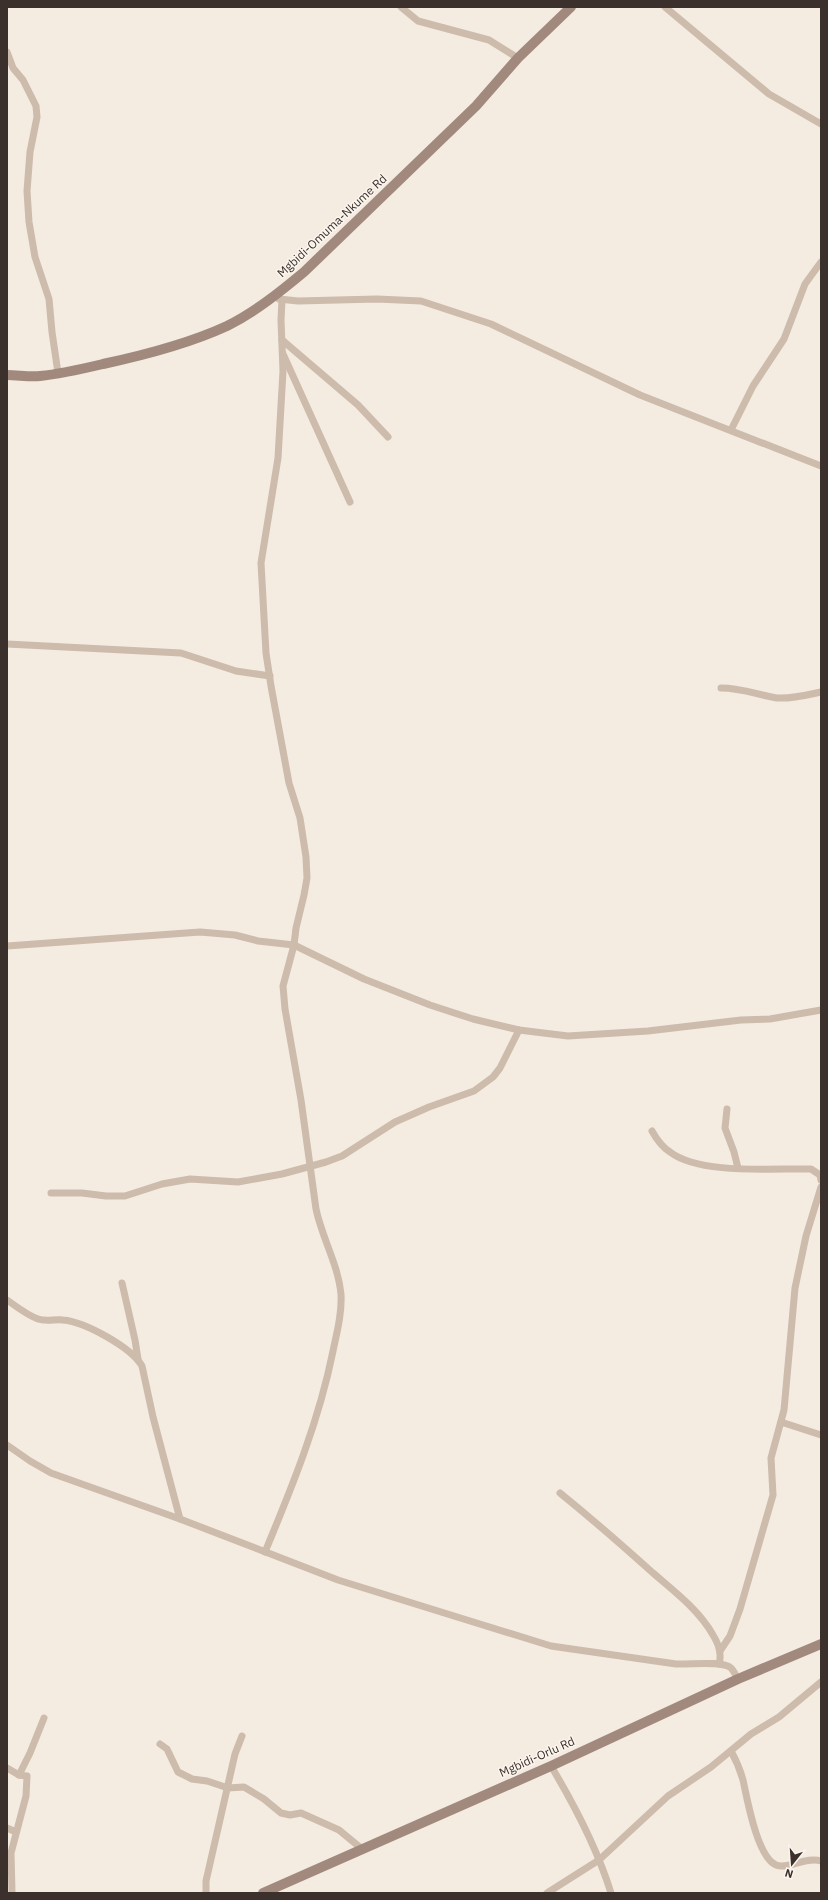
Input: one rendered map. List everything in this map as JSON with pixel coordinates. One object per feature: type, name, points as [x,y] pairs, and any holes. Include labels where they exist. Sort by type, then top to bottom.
[{"type":"street","points":[[401,7],[418,21],[489,40],[506,49],[518,58]]},
{"type":"street","name":"Mgbidi-Omuma-Nkume Rd","points":[[7,375],[39,376],[123,360],[198,338],[228,326],[278,298],[476,106],[518,58],[571,7]]},
{"type":"street","points":[[665,7],[769,94],[821,124]]},
{"type":"street","points":[[7,52],[13,68],[23,80],[36,106],[37,117],[30,152],[27,191],[29,222],[36,257],[49,299],[58,373]]},
{"type":"street","points":[[731,430],[753,386],[784,339],[805,284],[821,262]]},
{"type":"street","points":[[265,1552],[298,1474],[312,1431],[329,1373],[340,1316],[341,1293],[337,1276],[319,1226],[284,1001],[283,986],[294,945],[296,928],[307,878],[306,857],[300,818],[289,782],[266,653],[261,564],[278,458],[283,371],[278,298],[421,301],[491,324],[640,395],[821,466]]},
{"type":"street","points":[[282,340],[358,406],[388,437]]},
{"type":"street","points":[[282,352],[350,502]]},
{"type":"street","points":[[7,644],[181,653],[236,671],[270,676]]},
{"type":"street","points":[[721,688],[742,689],[778,698],[802,696],[821,692]]},
{"type":"street","points":[[7,946],[200,932],[235,935],[258,941],[294,945],[364,978],[430,1005],[473,1019],[519,1030],[568,1036],[641,1032],[741,1020],[770,1019],[821,1010]]},
{"type":"street","points":[[51,1193],[82,1193],[106,1196],[125,1196],[162,1184],[190,1180],[238,1182],[282,1174],[342,1156],[396,1122],[429,1107],[474,1091],[493,1077],[500,1068],[519,1030]]},
{"type":"street","points":[[727,1109],[725,1128],[738,1168]]},
{"type":"street","points":[[652,1132],[658,1142],[670,1153],[682,1158],[712,1166],[738,1168],[812,1169],[820,1175],[821,1180]]},
{"type":"street","points":[[720,1651],[730,1636],[740,1609],[773,1495],[771,1458],[781,1422],[795,1288],[806,1236],[821,1187]]},
{"type":"street","points":[[122,1283],[134,1332],[138,1359]]},
{"type":"street","points":[[7,1300],[29,1315],[40,1320],[64,1320],[104,1336],[127,1350],[138,1359],[142,1366],[153,1417],[180,1519]]},
{"type":"street","points":[[781,1422],[821,1435]]},
{"type":"street","points":[[7,1445],[51,1473],[180,1519],[338,1580],[551,1646],[676,1664],[719,1664],[731,1668],[738,1679]]},
{"type":"street","points":[[560,1493],[672,1589],[700,1617],[713,1635],[720,1651],[721,1658],[719,1664]]},
{"type":"street","name":"Mgbidi-Orlu Rd","points":[[263,1893],[551,1766],[738,1679],[821,1644]]},
{"type":"street","points":[[547,1893],[599,1860],[668,1796],[732,1751],[751,1734],[779,1717],[821,1682]]},
{"type":"street","points":[[19,1775],[44,1718]]},
{"type":"street","points":[[206,1893],[206,1881],[235,1754],[242,1736]]},
{"type":"street","points":[[160,1744],[167,1750],[178,1772],[192,1779],[207,1781],[228,1788],[244,1787],[264,1799],[281,1813],[290,1815],[301,1813],[339,1830],[362,1849]]},
{"type":"street","points":[[732,1751],[738,1762],[751,1818],[768,1859],[775,1865],[781,1866],[815,1860],[821,1862]]},
{"type":"street","points":[[551,1766],[576,1808],[603,1868],[611,1893]]},
{"type":"street","points":[[7,1768],[19,1775],[27,1776],[27,1787],[11,1853],[12,1893]]},
{"type":"street","points":[[7,1828],[16,1832]]}]
